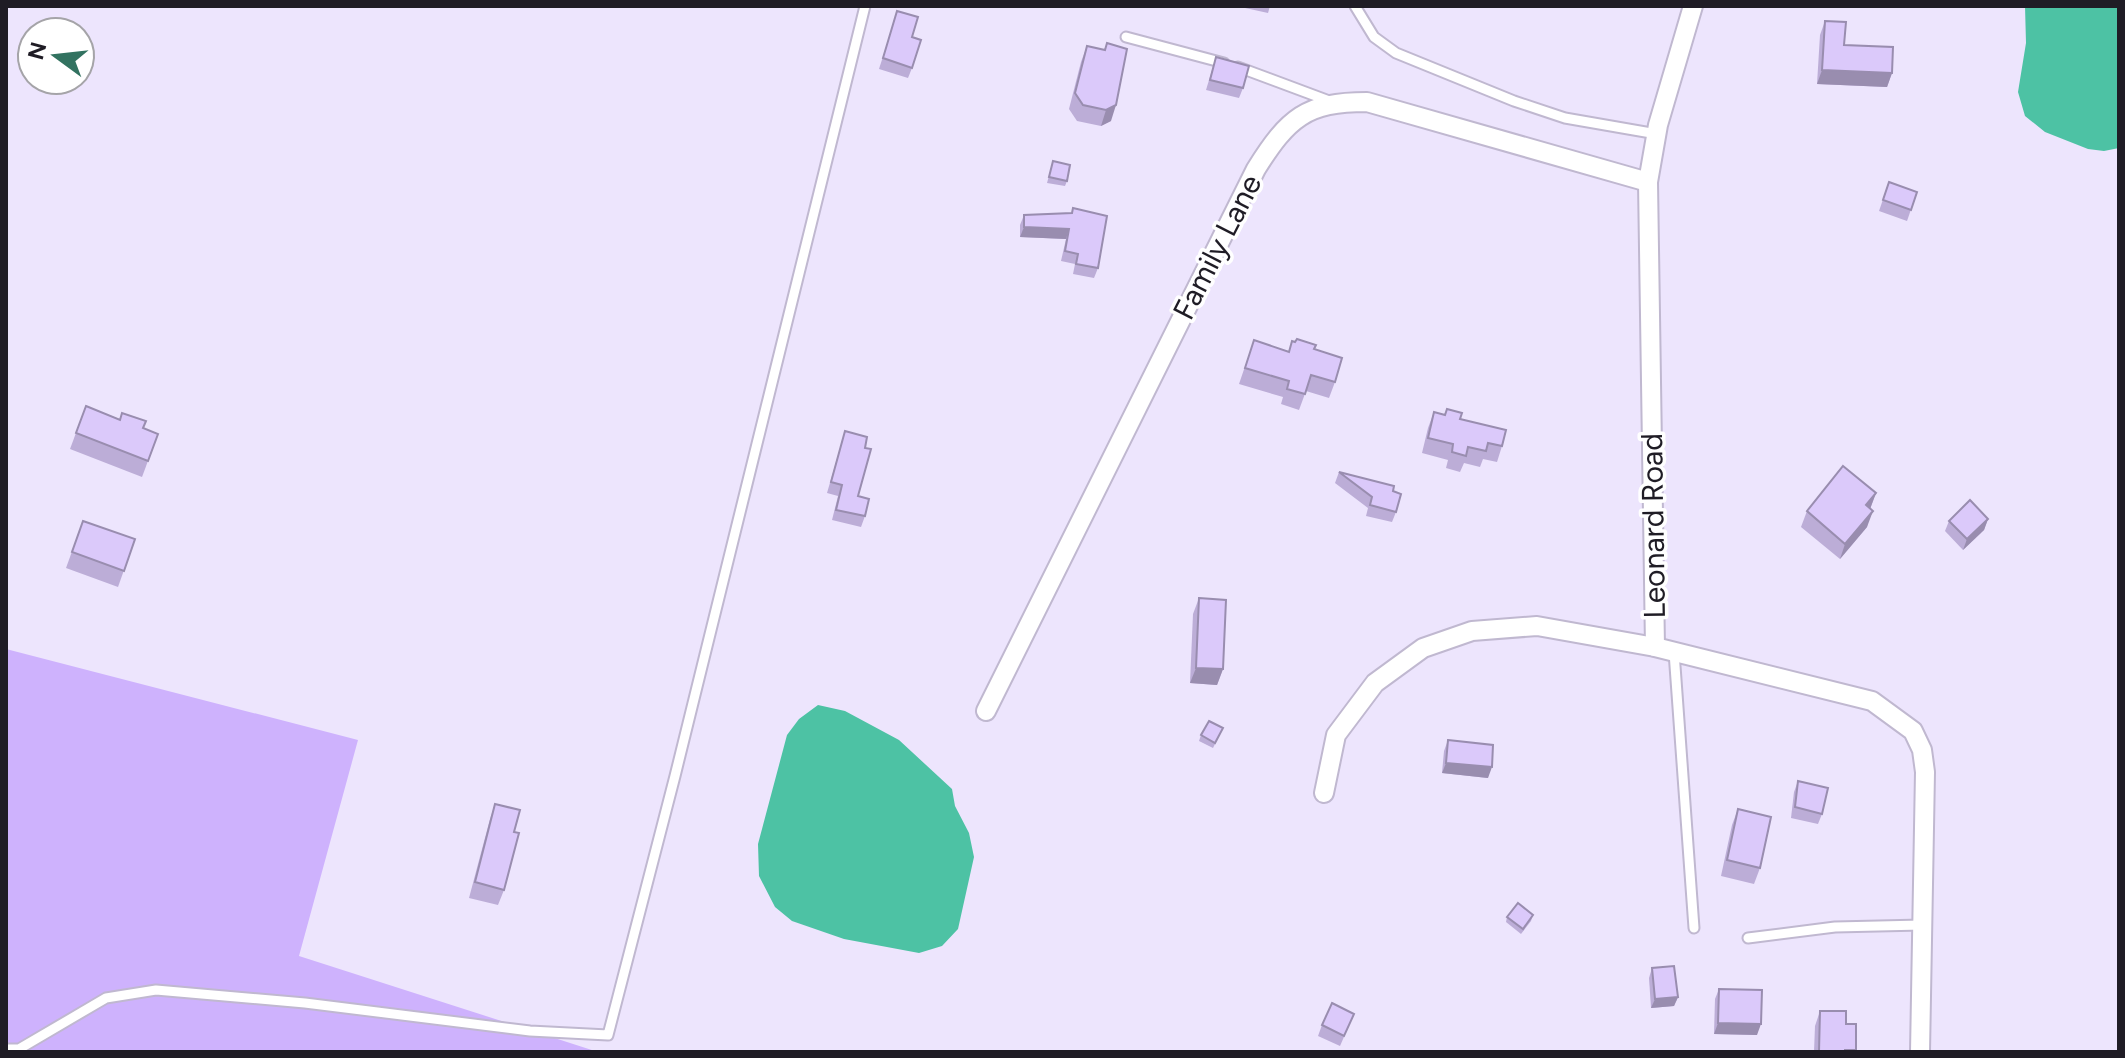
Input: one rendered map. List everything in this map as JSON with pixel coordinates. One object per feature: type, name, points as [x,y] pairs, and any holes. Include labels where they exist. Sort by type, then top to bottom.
[{"type":"street","name":"Leonard Road","points":[[1693,6],[1657,134],[1648,182],[1655,647],[1872,701],[1913,731],[1922,750],[1925,772],[1920,1052]]},
{"type":"street","name":"Family Lane","points":[[986,711],[1256,169],[1276,137],[1303,114],[1332,102],[1367,102],[1648,182]]},
{"type":"street","points":[[1324,793],[1336,735],[1375,683],[1423,648],[1472,631],[1537,626],[1655,647]]},
{"type":"lane","points":[[6,1049],[19,1049],[106,998],[156,990],[305,1003],[530,1031],[608,1035],[679,761],[865,6]]},
{"type":"lane","points":[[1355,6],[1374,37],[1396,53],[1514,101],[1565,118],[1657,134]]},
{"type":"lane","points":[[1126,37],[1247,69],[1332,102]]},
{"type":"lane","points":[[1674,652],[1694,928]]},
{"type":"lane","points":[[1748,938],[1835,927],[1922,925]]},
{"type":"shaded area","points":[[2025,6],[2119,6],[2119,148],[2104,151],[2088,149],[2045,132],[2025,116],[2018,92],[2026,43]]},
{"type":"shaded area","points":[[6,649],[358,740],[299,956],[598,1052],[6,1052]]},
{"type":"shaded area","points":[[818,705],[845,711],[899,740],[952,789],[955,806],[969,833],[974,857],[958,929],[942,946],[919,953],[844,939],[792,921],[775,907],[759,876],[758,844],[787,735],[799,719]]},
{"type":"building","points":[[897,11],[918,17],[912,37],[921,40],[912,68],[883,58]]},
{"type":"building","points":[[1825,21],[1846,22],[1844,45],[1893,47],[1892,73],[1822,70]]},
{"type":"building","points":[[1107,43],[1127,49],[1116,105],[1106,110],[1083,105],[1075,93],[1087,46],[1105,50]]},
{"type":"building","points":[[1216,57],[1249,66],[1243,88],[1210,80]]},
{"type":"building","points":[[1053,161],[1070,165],[1067,181],[1049,177]]},
{"type":"building","points":[[1889,182],[1917,192],[1911,210],[1883,200]]},
{"type":"building","points":[[1073,208],[1107,216],[1098,268],[1076,264],[1078,254],[1065,251],[1069,229],[1024,227],[1024,215],[1072,213]]},
{"type":"building","points":[[1297,339],[1316,345],[1314,349],[1342,358],[1335,382],[1311,375],[1305,394],[1287,389],[1289,381],[1245,368],[1254,340],[1289,352],[1292,341]]},
{"type":"building","points":[[86,406],[120,420],[122,413],[146,421],[143,428],[158,434],[148,461],[76,433]]},
{"type":"building","points":[[1447,409],[1462,413],[1460,419],[1506,430],[1502,446],[1488,443],[1486,451],[1468,447],[1466,456],[1452,452],[1453,444],[1428,438],[1434,412],[1445,415]]},
{"type":"building","points":[[845,431],[867,437],[865,448],[871,449],[858,496],[869,499],[865,516],[836,510],[842,485],[831,482]]},
{"type":"building","points":[[1843,466],[1876,493],[1866,505],[1873,511],[1845,544],[1807,511]]},
{"type":"building","points":[[1339,472],[1394,486],[1393,491],[1401,494],[1396,512],[1370,505],[1372,497]]},
{"type":"building","points":[[1970,500],[1988,519],[1967,539],[1949,521]]},
{"type":"building","points":[[83,521],[135,539],[124,571],[72,552]]},
{"type":"building","points":[[1199,598],[1226,600],[1223,669],[1196,668]]},
{"type":"building","points":[[1209,721],[1223,728],[1215,743],[1201,735]]},
{"type":"building","points":[[1448,740],[1493,745],[1492,767],[1446,763]]},
{"type":"building","points":[[1798,781],[1828,788],[1822,814],[1795,807]]},
{"type":"building","points":[[495,804],[520,810],[514,832],[519,833],[504,890],[475,882]]},
{"type":"building","points":[[1738,809],[1771,817],[1760,868],[1727,860]]},
{"type":"building","points":[[1518,903],[1533,915],[1523,929],[1507,917]]},
{"type":"building","points":[[1674,966],[1678,997],[1655,999],[1652,968]]},
{"type":"building","points":[[1719,989],[1762,990],[1761,1024],[1718,1023]]},
{"type":"building","points":[[1332,1003],[1354,1014],[1344,1036],[1322,1025]]},
{"type":"building","points":[[1820,1011],[1846,1011],[1846,1024],[1856,1024],[1856,1050],[1819,1052]]}]
